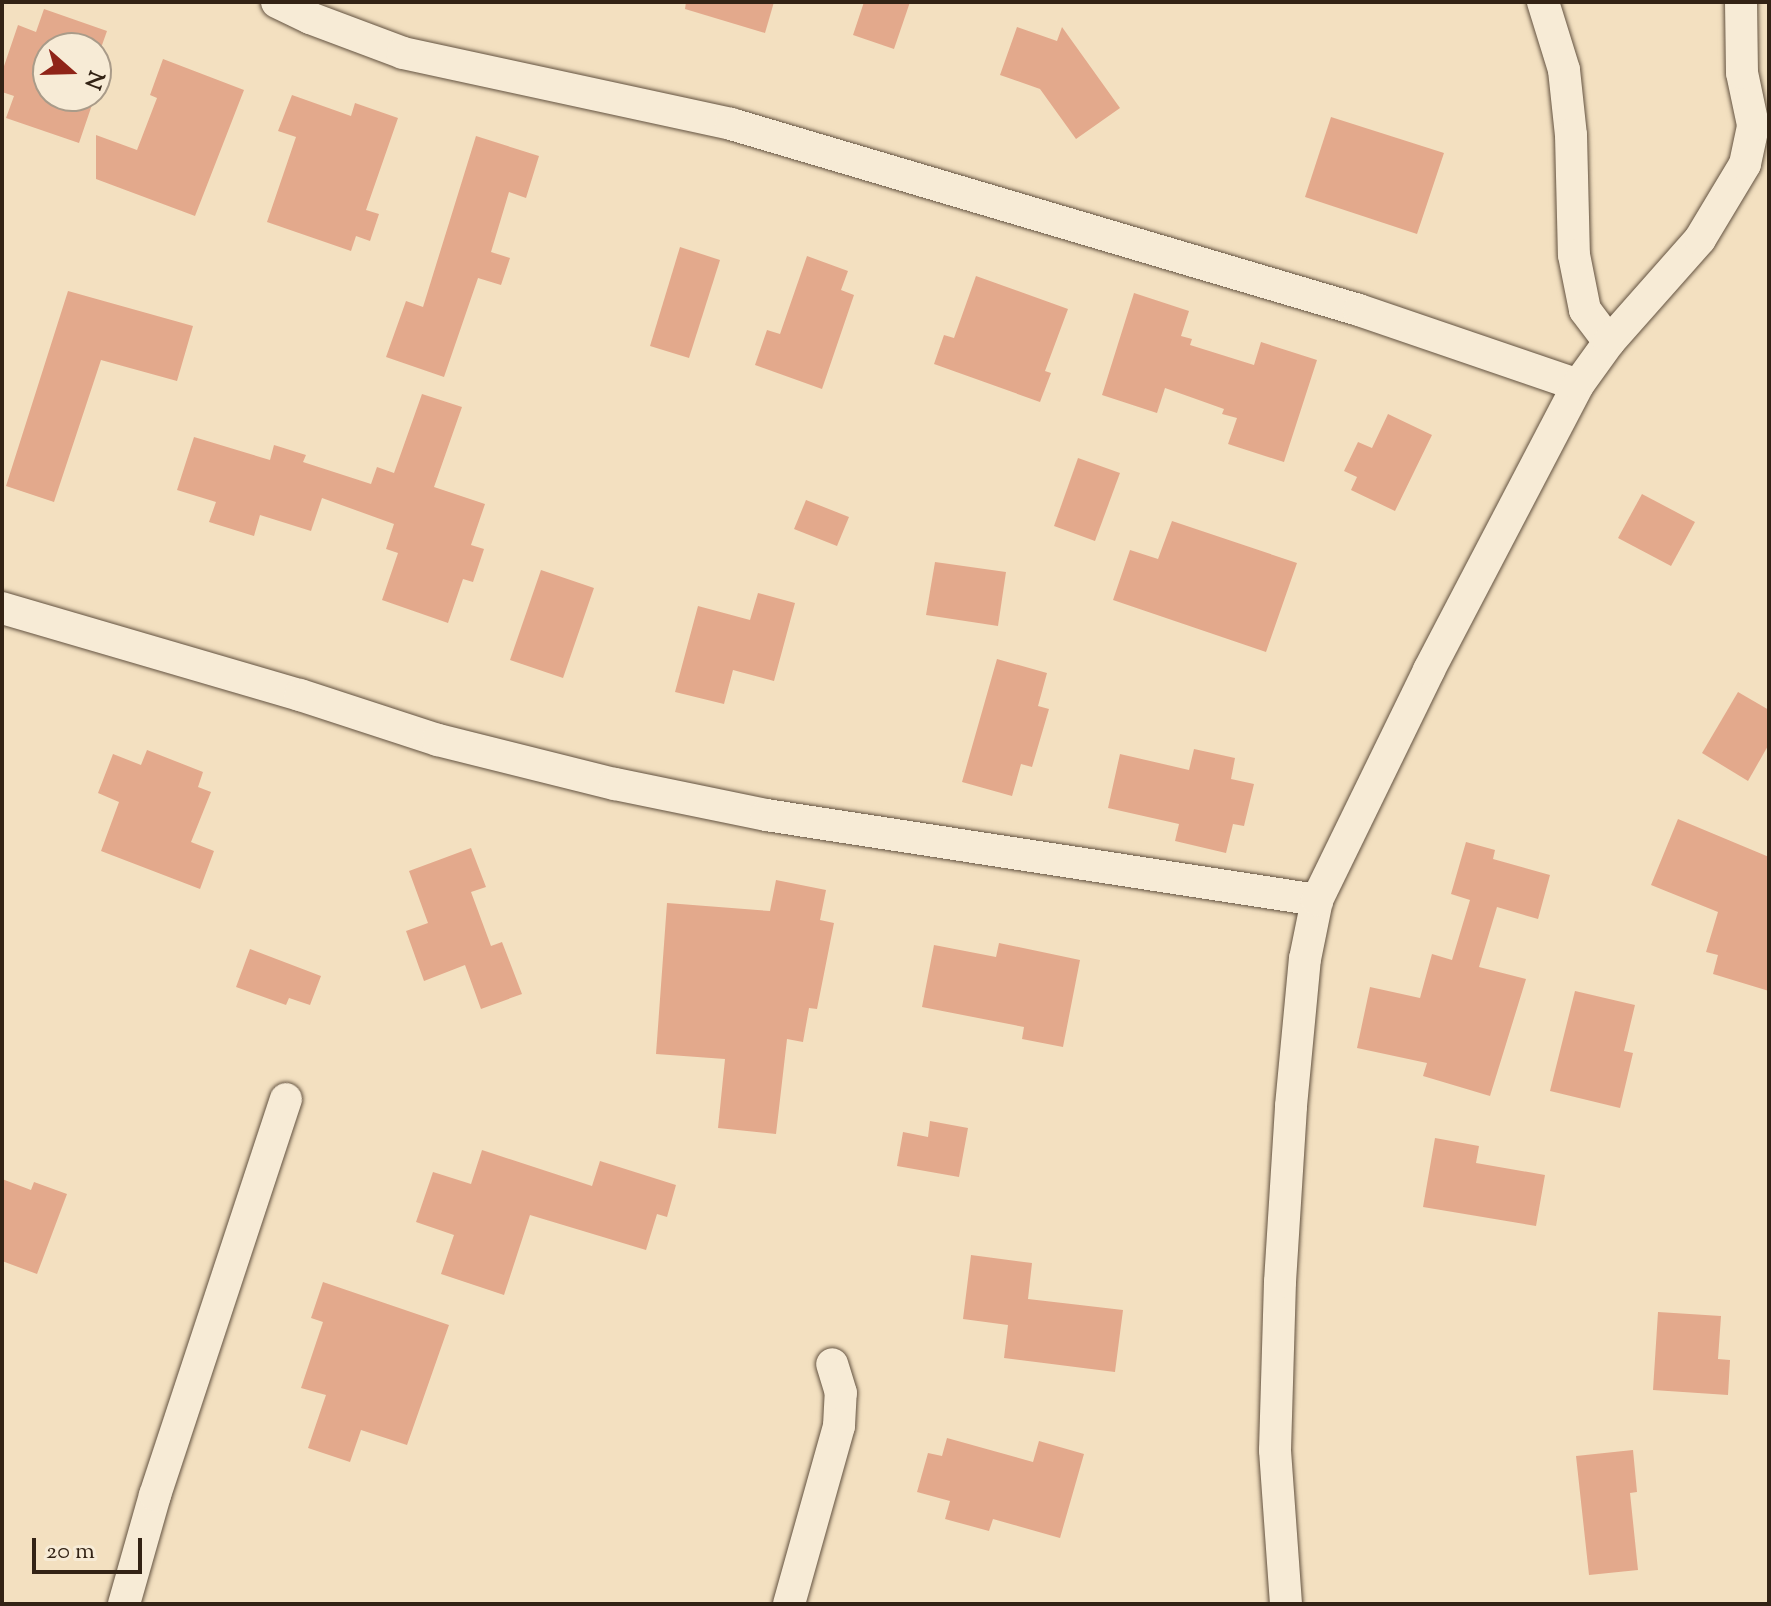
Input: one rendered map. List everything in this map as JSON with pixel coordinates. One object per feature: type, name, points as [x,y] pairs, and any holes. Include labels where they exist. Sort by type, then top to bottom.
[{"type":"street","points":[[277,2],[310,18],[403,53],[731,124],[1359,310],[1578,385]]},
{"type":"street","points":[[1543,2],[1564,70],[1571,135],[1577,268],[1585,310],[1609,342]]},
{"type":"street","points":[[1286,1604],[1275,1450],[1280,1282],[1296,1047],[1305,959],[1317,900],[1429,670],[1578,385],[1609,342],[1700,239],[1745,164],[1753,125],[1742,73],[1741,2]]},
{"type":"street","points":[[2,608],[300,695],[438,740],[615,784],[766,815],[1317,900]]},
{"type":"street","points":[[124,1604],[155,1495],[286,1099]]},
{"type":"street","points":[[789,1604],[839,1426],[841,1393],[832,1364]]},
{"type":"building","points":[[686,2],[774,2],[765,33],[685,9]]},
{"type":"building","points":[[864,2],[910,2],[894,49],[853,35]]},
{"type":"building","points":[[44,9],[107,31],[107,32],[36,32]]},
{"type":"building","points":[[18,25],[36,32],[32,32],[32,112],[90,112],[79,143],[6,118],[14,96],[2,92],[2,72]]},
{"type":"building","points":[[1017,27],[1057,41],[1062,27],[1120,108],[1076,139],[1040,89],[1000,75]]},
{"type":"building","points":[[163,59],[244,90],[195,216],[96,179],[96,135],[137,150],[157,98],[150,95]]},
{"type":"building","points":[[292,95],[351,116],[355,103],[398,118],[366,210],[379,214],[370,241],[356,236],[351,251],[267,222],[296,137],[278,131]]},
{"type":"building","points":[[1331,117],[1444,153],[1417,234],[1305,197]]},
{"type":"building","points":[[476,136],[539,156],[526,198],[509,192],[491,252],[510,258],[501,285],[478,278],[444,377],[386,357],[406,301],[423,307]]},
{"type":"building","points":[[680,247],[720,260],[689,358],[650,346]]},
{"type":"building","points":[[807,256],[848,271],[841,290],[854,295],[822,389],[755,365],[767,330],[780,334]]},
{"type":"building","points":[[976,276],[1068,309],[1045,371],[1051,373],[1040,402],[934,364],[944,335],[954,338]]},
{"type":"building","points":[[68,291],[193,326],[177,381],[101,360],[54,502],[6,486]]},
{"type":"building","points":[[1134,293],[1189,311],[1181,336],[1192,339],[1190,345],[1254,365],[1261,342],[1317,360],[1284,462],[1228,444],[1237,418],[1222,414],[1224,409],[1165,388],[1157,413],[1102,395]]},
{"type":"building","points":[[422,394],[462,407],[434,487],[485,504],[471,545],[484,549],[473,582],[463,579],[448,623],[382,600],[398,553],[386,549],[394,524],[322,498],[311,531],[260,515],[254,536],[209,522],[216,502],[177,490],[194,437],[270,460],[274,445],[306,455],[303,462],[371,484],[377,467],[394,473]]},
{"type":"building","points":[[1388,414],[1432,435],[1395,511],[1351,490],[1357,477],[1344,471],[1358,442],[1372,448]]},
{"type":"building","points":[[1078,458],[1120,473],[1095,541],[1054,526]]},
{"type":"building","points":[[1642,494],[1695,522],[1671,566],[1618,538]]},
{"type":"building","points":[[806,500],[849,517],[837,546],[794,529]]},
{"type":"building","points":[[1172,521],[1297,563],[1266,652],[1113,600],[1130,550],[1158,559]]},
{"type":"building","points":[[935,562],[1006,572],[998,626],[926,615]]},
{"type":"building","points":[[541,570],[594,588],[563,678],[510,660]]},
{"type":"building","points":[[758,593],[795,603],[774,681],[733,670],[724,704],[675,692],[698,606],[750,620]]},
{"type":"building","points":[[997,659],[1047,673],[1038,706],[1049,709],[1032,767],[1021,764],[1012,796],[962,782]]},
{"type":"building","points":[[1738,692],[1769,710],[1769,744],[1748,781],[1702,753]]},
{"type":"building","points":[[1194,749],[1235,758],[1231,779],[1254,784],[1244,826],[1233,824],[1226,853],[1175,841],[1179,824],[1108,808],[1120,754],[1189,770]]},
{"type":"building","points":[[147,750],[203,772],[198,787],[211,792],[191,842],[214,851],[200,889],[101,851],[119,802],[98,793],[113,754],[141,765]]},
{"type":"building","points":[[1678,819],[1769,857],[1769,991],[1713,974],[1718,955],[1706,952],[1718,912],[1651,885]]},
{"type":"building","points":[[1466,842],[1495,850],[1493,859],[1550,875],[1538,919],[1497,907],[1479,967],[1526,979],[1490,1096],[1423,1076],[1427,1063],[1357,1048],[1370,987],[1420,998],[1432,954],[1452,960],[1470,900],[1451,894]]},
{"type":"building","points":[[471,848],[486,887],[471,892],[491,946],[502,942],[522,994],[481,1009],[465,965],[424,981],[406,931],[428,923],[409,871]]},
{"type":"building","points":[[776,880],[826,890],[820,920],[834,923],[817,1009],[809,1008],[803,1042],[787,1039],[776,1134],[718,1128],[725,1059],[656,1054],[667,903],[770,911]]},
{"type":"building","points":[[999,943],[1080,960],[1063,1047],[1022,1039],[1024,1027],[922,1007],[934,945],[996,957]]},
{"type":"building","points":[[250,949],[321,976],[310,1005],[289,998],[286,1005],[236,987]]},
{"type":"building","points":[[1575,991],[1635,1005],[1624,1051],[1633,1053],[1620,1108],[1550,1091]]},
{"type":"building","points":[[930,1121],[968,1128],[959,1177],[897,1166],[903,1132],[928,1137]]},
{"type":"building","points":[[1435,1138],[1479,1146],[1476,1163],[1545,1175],[1536,1226],[1423,1207]]},
{"type":"building","points":[[482,1150],[592,1186],[600,1161],[676,1185],[667,1217],[657,1214],[646,1250],[530,1215],[504,1295],[441,1274],[454,1235],[416,1222],[433,1172],[471,1184]]},
{"type":"building","points":[[2,1179],[31,1190],[34,1182],[67,1194],[37,1274],[2,1261]]},
{"type":"building","points":[[971,1255],[1032,1263],[1028,1299],[1123,1310],[1115,1372],[1004,1358],[1008,1325],[963,1319]]},
{"type":"building","points":[[323,1282],[449,1325],[407,1445],[361,1430],[350,1462],[308,1448],[326,1395],[301,1388],[323,1322],[311,1318]]},
{"type":"building","points":[[1658,1312],[1721,1316],[1718,1359],[1730,1360],[1728,1395],[1653,1390]]},
{"type":"building","points":[[947,1438],[1033,1462],[1039,1441],[1084,1454],[1060,1538],[993,1519],[989,1531],[945,1519],[950,1501],[917,1492],[928,1453],[942,1456]]},
{"type":"building","points":[[1633,1450],[1637,1492],[1630,1493],[1638,1570],[1589,1575],[1576,1456]]}]
